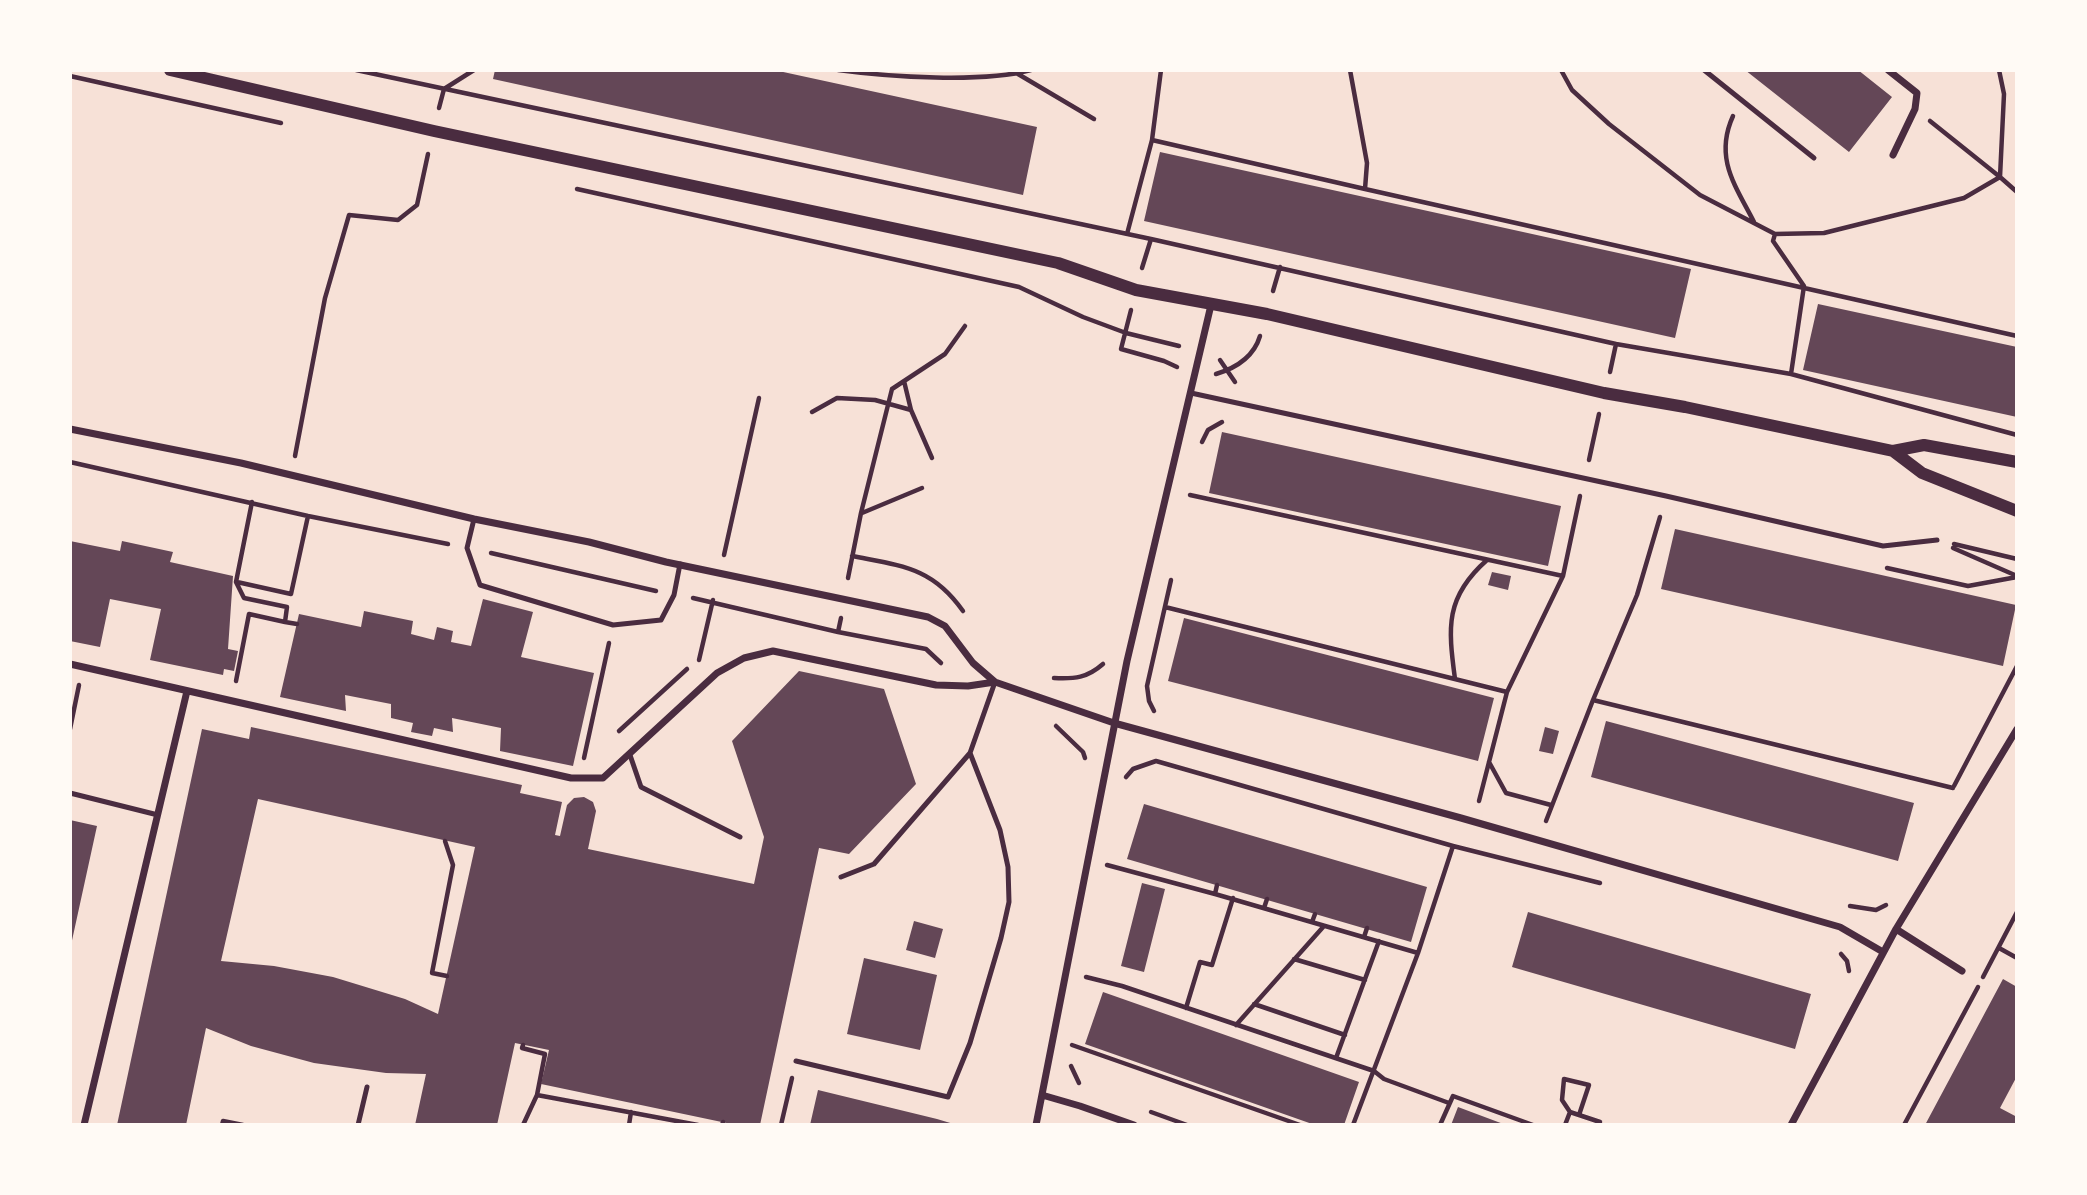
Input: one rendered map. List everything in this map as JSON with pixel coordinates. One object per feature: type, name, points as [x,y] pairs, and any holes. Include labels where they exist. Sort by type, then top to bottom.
[{"type":"street","points":[[170,70],[434,131],[1058,263],[1136,290],[1267,314],[1605,393],[1893,451],[1924,445],[2017,462]]},
{"type":"street","points":[[1888,70],[1917,93],[1915,109],[1893,155]]},
{"type":"street","points":[[1036,1125],[1068,973],[1127,661],[1211,305]]},
{"type":"street","points":[[70,429],[241,463],[474,519],[928,617],[945,626],[973,663],[995,682],[1114,723],[1448,814],[1840,927],[1883,952]]},
{"type":"street","points":[[1893,451],[1922,473],[2017,511]]},
{"type":"street","points":[[70,664],[571,778],[603,778],[717,673],[744,658],[773,651],[936,685],[968,686],[995,682]]},
{"type":"street","points":[[84,1125],[187,691]]},
{"type":"street","points":[[1791,1125],[1896,929],[2017,729]]},
{"type":"street","points":[[1896,929],[1962,971]]},
{"type":"street","points":[[1042,1095],[1134,1125]]},
{"type":"lane","points":[[1704,70],[1814,158]]},
{"type":"lane","points":[[1191,394],[1666,496],[1883,546],[1937,540]]},
{"type":"lane","points":[[474,519],[467,548],[480,585],[613,625],[660,620],[674,594],[680,564]]},
{"type":"lane","points":[[841,877],[874,864],[970,754],[995,682]]},
{"type":"lane","points":[[796,1061],[948,1097],[970,1043],[1009,902],[1008,866],[1000,830],[970,754]]},
{"type":"lane","points":[[630,755],[641,787],[740,837]]},
{"type":"lane","points":[[70,793],[158,815]]},
{"type":"lane","points":[[358,1125],[367,1087]]},
{"type":"path","points":[[356,70],[1151,239],[1616,344]]},
{"type":"path","points":[[282,510],[292,476],[325,298],[349,215],[398,220],[417,205],[444,89],[474,70]]},
{"type":"path","points":[[838,70],[942,77],[1017,74],[1031,70]]},
{"type":"path","points":[[1127,234],[1152,140],[1161,70]]},
{"type":"path","points":[[1350,70],[1367,163],[1365,189]]},
{"type":"path","points":[[1561,70],[1572,90],[1609,124],[1700,195],[1775,234],[1824,233],[1964,198],[2000,177]]},
{"type":"path","points":[[1999,70],[2004,94],[2000,177]]},
{"type":"path","points":[[1017,74],[1094,119]]},
{"type":"path","points":[[70,76],[287,124]]},
{"type":"path","points":[[1741,100],[1731,119],[1725,140],[1725,162],[1754,223]]},
{"type":"path","points":[[1915,109],[2017,192]]},
{"type":"path","points":[[1152,140],[2017,336]]},
{"type":"path","points":[[416,153],[428,156]]},
{"type":"path","points":[[576,188],[1019,287],[1083,317],[1126,333],[1160,341]]},
{"type":"path","points":[[1775,234],[1773,241],[1804,286],[1791,374]]},
{"type":"path","points":[[1121,349],[1151,239]]},
{"type":"path","points":[[904,381],[911,410],[932,458]]},
{"type":"path","points":[[699,660],[759,398]]},
{"type":"path","points":[[812,412],[837,398],[875,400],[911,410]]},
{"type":"path","points":[[1202,444],[1208,430],[1219,422],[1229,422]]},
{"type":"path","points":[[861,513],[922,488]]},
{"type":"path","points":[[1188,507],[1190,495],[1563,576]]},
{"type":"path","points":[[1566,495],[1580,498]]},
{"type":"path","points":[[252,502],[236,582],[244,598],[287,607],[285,622]]},
{"type":"path","points":[[1544,825],[1637,596],[1660,517],[1647,514]]},
{"type":"path","points":[[236,582],[291,594],[308,516]]},
{"type":"path","points":[[1937,540],[2017,559]]},
{"type":"path","points":[[1937,540],[2017,576]]},
{"type":"path","points":[[852,556],[902,566],[926,575],[949,592],[964,611],[968,621]]},
{"type":"path","points":[[1455,679],[1451,624],[1457,596],[1466,580],[1488,560]]},
{"type":"path","points":[[1874,565],[1968,586],[2017,576]]},
{"type":"path","points":[[1155,714],[1149,701],[1147,686],[1173,569]]},
{"type":"path","points":[[231,591],[240,593]]},
{"type":"path","points":[[1165,607],[1507,692]]},
{"type":"path","points":[[236,678],[250,614],[297,624]]},
{"type":"path","points":[[582,765],[613,625]]},
{"type":"path","points":[[1042,677],[1077,679],[1090,675],[1110,657],[1152,666]]},
{"type":"path","points":[[1947,801],[2017,666]]},
{"type":"path","points":[[70,729],[83,667]]},
{"type":"path","points":[[1593,700],[1953,788]]},
{"type":"path","points":[[1120,784],[1133,769],[1156,761],[1454,846],[1613,886]]},
{"type":"path","points":[[1489,762],[1506,793],[1551,805]]},
{"type":"path","points":[[445,841],[453,865],[432,973],[447,976]]},
{"type":"path","points":[[1353,1125],[1418,953],[1454,846]]},
{"type":"path","points":[[1104,878],[1108,852]]},
{"type":"path","points":[[1106,865],[1233,898],[1418,953]]},
{"type":"path","points":[[1215,894],[1217,885]]},
{"type":"path","points":[[1186,1008],[1200,961],[1212,965],[1233,898]]},
{"type":"path","points":[[1264,908],[1267,899]]},
{"type":"path","points":[[1849,906],[1876,910],[1890,903]]},
{"type":"path","points":[[1904,1125],[2017,912]]},
{"type":"path","points":[[1312,922],[1315,914]]},
{"type":"path","points":[[1236,1024],[1324,925]]},
{"type":"path","points":[[1364,937],[1367,928]]},
{"type":"path","points":[[1336,1058],[1379,941]]},
{"type":"path","points":[[1835,947],[1847,961],[1850,978]]},
{"type":"path","points":[[1999,948],[2017,958]]},
{"type":"path","points":[[1294,959],[1365,980]]},
{"type":"path","points":[[1083,990],[1088,964]]},
{"type":"path","points":[[1086,977],[1374,1071],[1384,1079],[1449,1103]]},
{"type":"path","points":[[1254,1004],[1345,1035]]},
{"type":"path","points":[[523,1045],[522,1048],[545,1054],[537,1095],[523,1125]]},
{"type":"path","points":[[1084,1088],[1073,1074],[1069,1058],[1071,1045],[1300,1125]]},
{"type":"path","points":[[781,1125],[796,1061]]},
{"type":"path","points":[[1579,1115],[1589,1085],[1564,1079],[1562,1100],[1570,1112],[1579,1115],[1600,1122],[1599,1125]]},
{"type":"path","points":[[537,1095],[698,1125]]},
{"type":"path","points":[[1440,1125],[1453,1096],[1533,1125]]},
{"type":"path","points":[[1148,1111],[1186,1125]]},
{"type":"path","points":[[629,1125],[631,1112]]},
{"type":"path","points":[[1565,1125],[1570,1112]]},
{"type":"path","points":[[222,1125],[223,1121],[243,1125]]},
{"type":"building","points":[[495,70],[774,70],[1037,127],[1023,195],[493,79]]},
{"type":"building","points":[[1745,70],[1858,70],[1892,97],[1849,152]]},
{"type":"building","points":[[1160,152],[1691,269],[1675,338],[1144,221]]},
{"type":"building","points":[[1818,304],[2017,347],[2017,417],[1803,370]]},
{"type":"building","points":[[1222,432],[1561,506],[1548,566],[1209,493]]},
{"type":"building","points":[[1675,529],[2016,605],[2003,666],[1661,589]]},
{"type":"building","points":[[70,541],[120,551],[122,541],[173,552],[170,562],[233,576],[228,649],[238,651],[234,671],[224,669],[223,675],[150,660],[161,609],[110,599],[100,647],[70,641]]},
{"type":"building","points":[[1492,572],[1511,576],[1508,590],[1488,585]]},
{"type":"building","points":[[483,599],[533,612],[521,657],[594,673],[573,766],[500,751],[501,728],[452,718],[453,732],[434,728],[432,736],[411,732],[413,723],[391,718],[391,704],[345,695],[346,711],[280,697],[299,614],[361,627],[364,611],[413,621],[411,634],[434,640],[437,627],[453,631],[451,642],[471,646]]},
{"type":"building","points":[[1184,618],[1494,698],[1478,761],[1168,681]]},
{"type":"building","points":[[799,671],[884,689],[916,784],[849,854],[819,848],[760,1125],[736,1125],[541,1084],[549,1050],[515,1043],[497,1125],[415,1125],[426,1074],[386,1073],[314,1063],[251,1046],[206,1028],[186,1125],[117,1125],[202,729],[249,739],[251,727],[522,785],[520,793],[562,802],[555,835],[560,836],[567,805],[574,798],[584,797],[593,802],[596,811],[588,849],[754,884],[764,837],[732,741]],"holes":[[[258,799],[475,847],[438,1014],[405,999],[333,977],[274,966],[221,961]]]},
{"type":"building","points":[[1606,721],[1914,803],[1898,861],[1591,777]]},
{"type":"building","points":[[1545,727],[1559,731],[1553,754],[1539,751]]},
{"type":"building","points":[[1144,804],[1427,887],[1411,942],[1127,859]]},
{"type":"building","points":[[70,820],[97,826],[71,945],[70,945]]},
{"type":"building","points":[[1142,883],[1165,889],[1144,972],[1121,966]]},
{"type":"building","points":[[1528,912],[1811,994],[1795,1049],[1512,967]]},
{"type":"building","points":[[914,921],[943,929],[935,958],[906,950]]},
{"type":"building","points":[[864,958],[937,975],[920,1050],[847,1034]]},
{"type":"building","points":[[2003,979],[2017,987],[2017,1076],[2000,1108],[2017,1117],[2017,1125],[1925,1125]]},
{"type":"building","points":[[1103,992],[1359,1082],[1344,1125],[1315,1125],[1085,1044]]},
{"type":"building","points":[[818,1090],[937,1119],[957,1125],[810,1125]]},
{"type":"building","points":[[1458,1107],[1506,1125],[1451,1125]]}]
